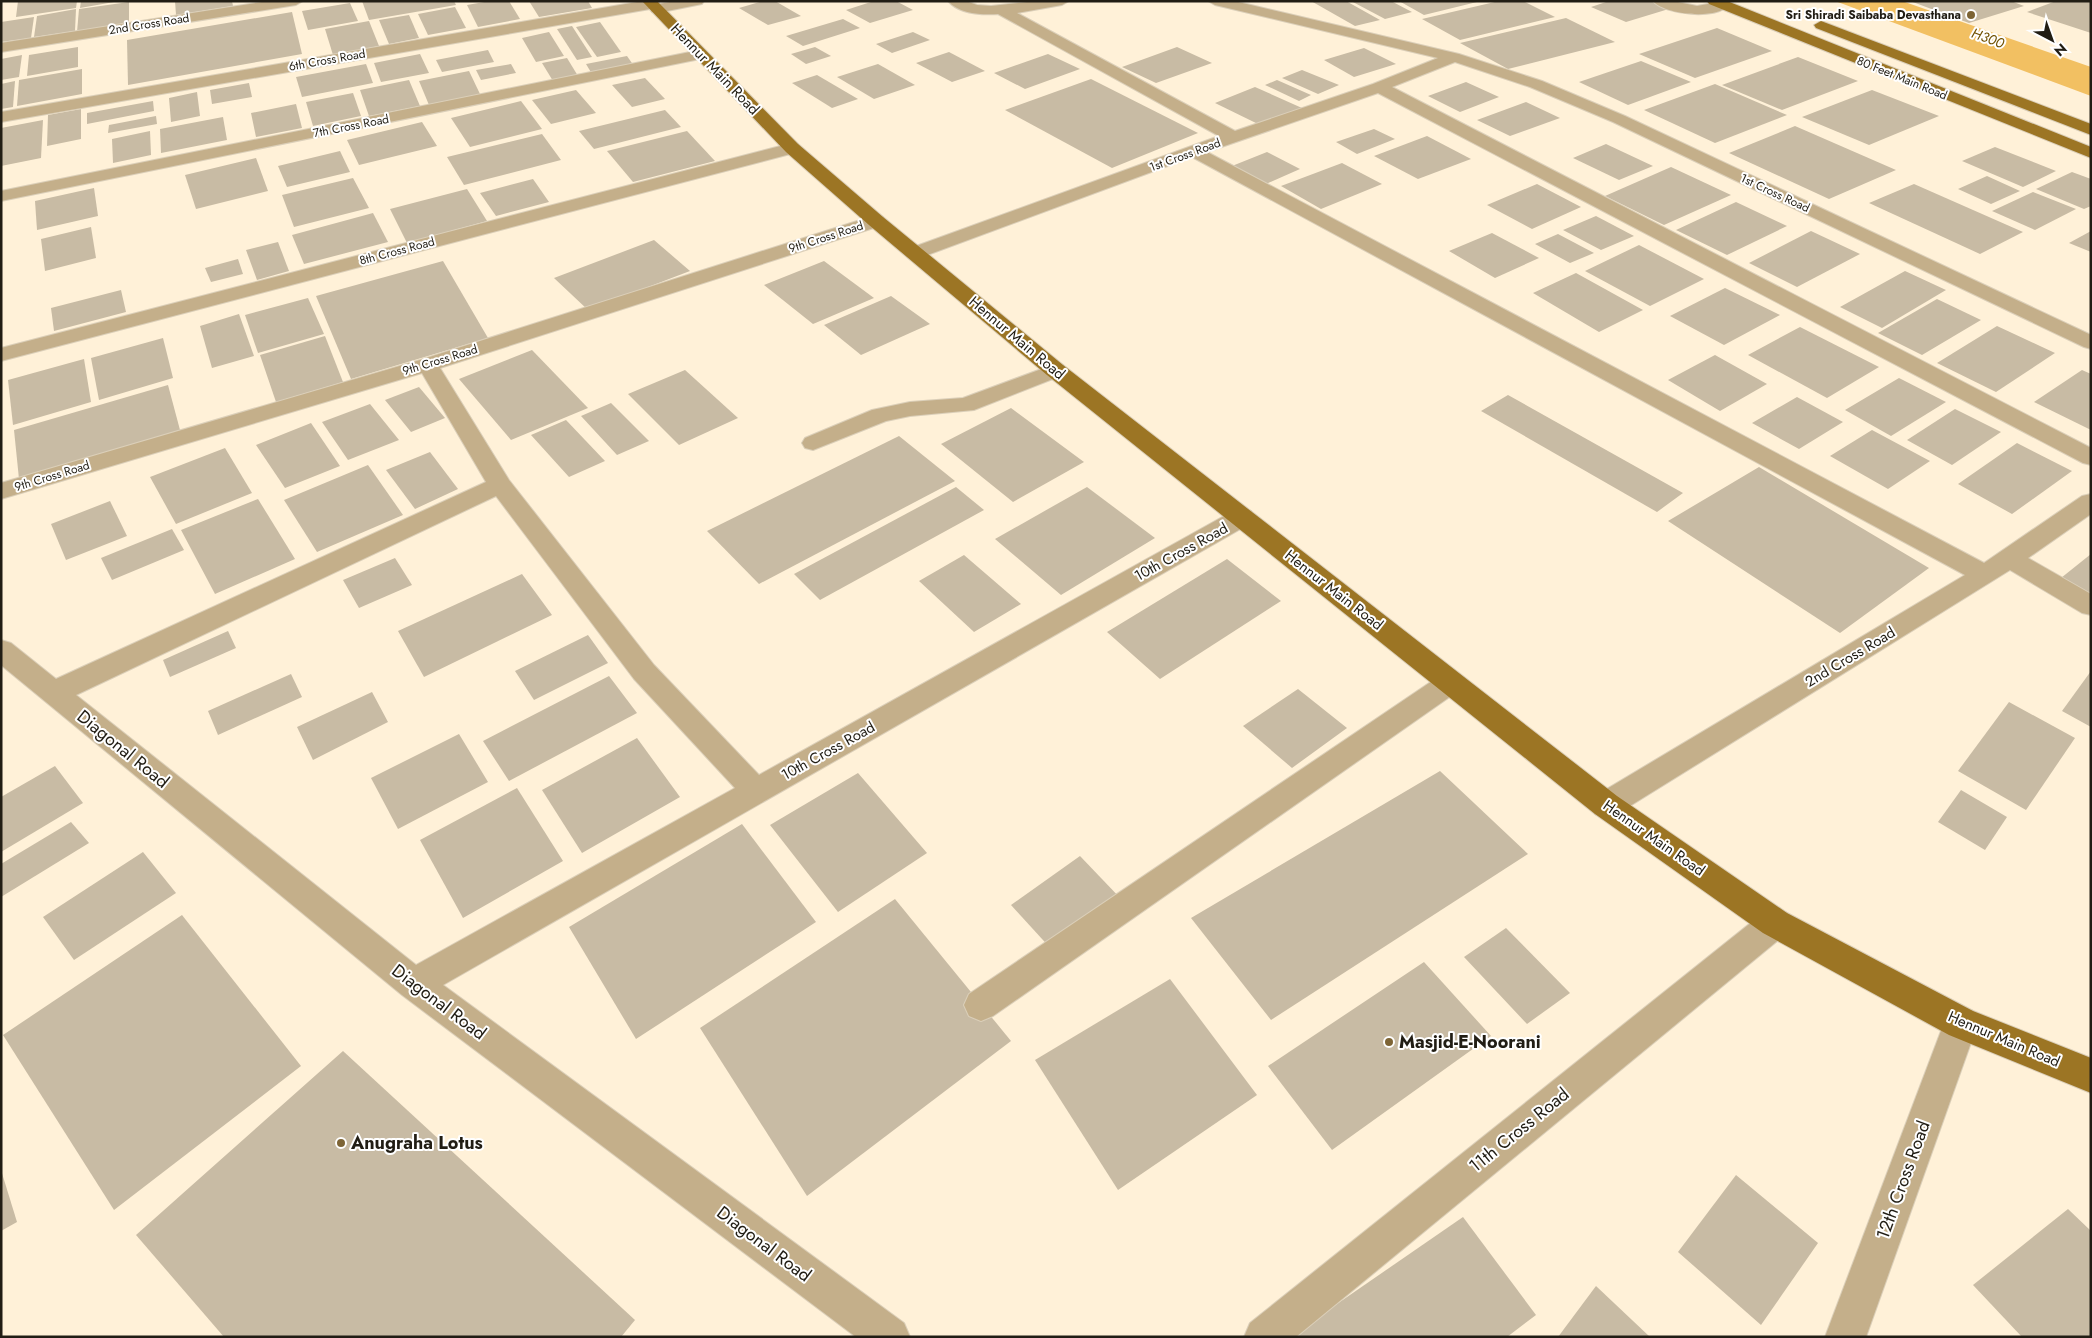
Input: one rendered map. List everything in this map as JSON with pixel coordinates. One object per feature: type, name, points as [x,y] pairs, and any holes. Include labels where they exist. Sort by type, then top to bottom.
[{"type":"main road","name":"80 Feet Main Road","points":[[1718,3],[2091,153]]},
{"type":"main road","name":"Hennur Main Road","points":[[652,5],[792,148],[876,221],[1056,370],[1606,805],[1774,922],[1961,1023],[2091,1076]]},
{"type":"main road","name":"80 Feet Main Road","points":[[1805,19],[2091,130]]},
{"type":"street","name":"2nd Cross Road","points":[[1,48],[296,1]]},
{"type":"street","name":"6th Cross Road","points":[[1,117],[652,5],[697,1]]},
{"type":"street","points":[[955,1],[959,5],[974,9],[1000,10],[1062,1]]},
{"type":"street","name":"1st Cross Road","points":[[1216,1],[1454,56],[1536,84],[1619,119],[2091,343]]},
{"type":"street","points":[[1660,1],[1676,7],[1701,12],[1718,3]]},
{"type":"street","points":[[1000,10],[1233,137]]},
{"type":"street","name":"7th Cross Road","points":[[1,196],[700,55]]},
{"type":"street","name":"1st Cross Road","points":[[915,253],[1233,137],[1379,87],[1454,56]]},
{"type":"street","points":[[1379,87],[2091,458]]},
{"type":"street","name":"8th Cross Road","points":[[1,355],[792,148]]},
{"type":"street","points":[[1193,152],[1985,575]]},
{"type":"street","name":"9th Cross Road","points":[[1,491],[428,365],[876,221]]},
{"type":"street","points":[[428,365],[500,484],[644,672],[757,792]]},
{"type":"street","points":[[813,443],[880,415],[910,409],[966,405],[1056,370]]},
{"type":"street","points":[[53,693],[500,484]]},
{"type":"street","name":"2nd Cross Road","points":[[1606,805],[1985,575],[2091,502]]},
{"type":"street","name":"10th Cross Road","points":[[414,984],[1242,517]]},
{"type":"street","points":[[2008,558],[2091,606]]},
{"type":"street","name":"Diagonal Road","points":[[1,650],[414,984],[890,1337]]},
{"type":"street","points":[[981,1005],[1451,682]]},
{"type":"street","name":"11th Cross Road","points":[[1264,1337],[1774,922]]},
{"type":"street","name":"12th Cross Road","points":[[1845,1337],[1961,1023]]},
{"type":"water","name":"H300","points":[[1835,1],[1902,1],[2091,67],[2091,96]]},
{"type":"building","points":[[18,1],[77,1],[76,8],[16,17]]},
{"type":"building","points":[[81,1],[113,1],[114,2],[80,8]]},
{"type":"building","points":[[175,1],[232,1],[233,6],[176,15]]},
{"type":"building","points":[[362,1],[454,1],[456,5],[369,20]]},
{"type":"building","points":[[490,1],[509,1],[520,19],[478,27],[467,5]]},
{"type":"building","points":[[529,1],[588,1],[592,8],[539,17]]},
{"type":"building","points":[[763,1],[775,1],[801,16],[768,25],[739,8]]},
{"type":"building","points":[[874,1],[896,1],[913,10],[870,23],[846,10]]},
{"type":"building","points":[[1311,1],[1346,1],[1380,20],[1355,26]]},
{"type":"building","points":[[1351,1],[1391,1],[1412,12],[1385,19]]},
{"type":"building","points":[[1399,1],[1477,1],[1477,2],[1424,15]]},
{"type":"building","points":[[1499,1],[1523,1],[1555,17],[1460,40],[1422,19]]},
{"type":"building","points":[[1609,1],[1656,1],[1672,8],[1626,22],[1591,7]]},
{"type":"building","name":"Sri Shiradi Saibaba Devasthana","points":[[1910,1],[2011,1],[2024,6],[1969,23]]},
{"type":"building","points":[[2056,1],[2091,1],[2091,33],[2027,12]]},
{"type":"building","points":[[129,2],[129,23],[77,32],[79,9]]},
{"type":"building","points":[[350,3],[358,21],[308,30],[302,11]]},
{"type":"building","points":[[455,7],[466,28],[428,35],[418,14]]},
{"type":"building","points":[[76,9],[75,31],[34,37],[37,16]]},
{"type":"building","points":[[292,12],[302,54],[128,85],[127,40]]},
{"type":"building","points":[[409,15],[419,38],[389,44],[379,20]]},
{"type":"building","points":[[34,17],[31,38],[1,42],[1,22]]},
{"type":"building","points":[[1566,18],[1615,42],[1508,69],[1460,43]]},
{"type":"building","points":[[843,19],[860,28],[803,46],[786,36]]},
{"type":"building","points":[[369,21],[379,46],[333,55],[325,29]]},
{"type":"building","points":[[600,22],[621,52],[597,57],[576,27]]},
{"type":"building","points":[[572,26],[592,57],[577,60],[557,29]]},
{"type":"building","points":[[1717,28],[1772,51],[1695,78],[1639,54]]},
{"type":"building","points":[[549,32],[564,56],[536,62],[522,38]]},
{"type":"building","points":[[913,32],[930,40],[892,53],[876,44]]},
{"type":"building","points":[[78,47],[78,67],[27,76],[29,55]]},
{"type":"building","points":[[815,47],[831,56],[806,64],[791,54]]},
{"type":"building","points":[[1177,47],[1212,63],[1156,83],[1122,67]]},
{"type":"building","points":[[1364,48],[1396,64],[1354,77],[1324,60]]},
{"type":"building","points":[[488,50],[494,62],[442,72],[436,60]]},
{"type":"building","points":[[949,52],[985,71],[952,82],[916,63]]},
{"type":"building","points":[[420,54],[429,73],[381,82],[374,63]]},
{"type":"building","points":[[1048,54],[1080,69],[1025,89],[994,73]]},
{"type":"building","points":[[22,55],[19,77],[1,80],[1,59]]},
{"type":"building","points":[[627,56],[634,66],[592,74],[586,64]]},
{"type":"building","points":[[1798,57],[1858,81],[1782,110],[1722,85]]},
{"type":"building","points":[[567,58],[578,76],[553,81],[542,63]]},
{"type":"building","points":[[1641,61],[1691,82],[1628,105],[1579,82]]},
{"type":"building","points":[[366,64],[373,83],[302,97],[296,77]]},
{"type":"building","points":[[511,64],[516,73],[481,80],[476,70]]},
{"type":"building","points":[[878,64],[915,85],[874,99],[837,77]]},
{"type":"building","points":[[82,69],[82,94],[17,106],[19,80]]},
{"type":"building","points":[[1302,70],[1339,85],[1318,94],[1282,78]]},
{"type":"building","points":[[469,71],[480,94],[429,105],[419,81]]},
{"type":"building","points":[[817,75],[858,99],[832,108],[792,83]]},
{"type":"building","points":[[645,78],[665,99],[632,107],[612,85]]},
{"type":"building","points":[[1091,79],[1198,133],[1112,168],[1005,110]]},
{"type":"building","points":[[409,80],[420,106],[369,116],[360,90]]},
{"type":"building","points":[[1277,80],[1311,95],[1299,101],[1265,85]]},
{"type":"building","points":[[15,81],[13,107],[1,109],[1,84]]},
{"type":"building","points":[[1466,82],[1499,97],[1460,112],[1428,96]]},
{"type":"building","points":[[249,83],[252,97],[212,104],[210,90]]},
{"type":"building","points":[[1715,84],[1787,115],[1715,143],[1644,110]]},
{"type":"building","points":[[1255,87],[1302,108],[1260,125],[1215,103]]},
{"type":"building","points":[[576,90],[596,113],[551,124],[532,100]]},
{"type":"building","points":[[1872,90],[1939,116],[1869,145],[1802,117]]},
{"type":"building","points":[[197,92],[200,116],[171,122],[169,98]]},
{"type":"building","points":[[353,93],[361,116],[313,126],[306,102]]},
{"type":"building","points":[[153,101],[154,111],[87,124],[87,113]]},
{"type":"building","points":[[521,101],[542,129],[470,147],[451,118]]},
{"type":"building","points":[[1526,102],[1560,118],[1510,136],[1477,120]]},
{"type":"building","points":[[296,104],[302,128],[256,137],[251,113]]},
{"type":"building","points":[[81,109],[81,139],[47,146],[48,115]]},
{"type":"building","points":[[665,110],[681,127],[594,149],[579,131]]},
{"type":"building","points":[[156,116],[157,124],[108,133],[109,125]]},
{"type":"building","points":[[223,117],[227,140],[161,153],[160,129]]},
{"type":"building","points":[[43,120],[41,158],[1,166],[1,128]]},
{"type":"building","points":[[422,122],[437,146],[359,165],[347,140]]},
{"type":"building","points":[[1795,126],[1896,170],[1829,199],[1729,153]]},
{"type":"building","points":[[1374,129],[1395,139],[1357,154],[1336,142]]},
{"type":"building","points":[[150,131],[151,155],[113,163],[112,139]]},
{"type":"building","points":[[687,131],[715,161],[633,182],[607,151]]},
{"type":"building","points":[[542,134],[561,160],[464,185],[447,157]]},
{"type":"building","points":[[1427,136],[1471,159],[1418,179],[1374,156]]},
{"type":"building","points":[[1606,144],[1653,166],[1619,180],[1573,158]]},
{"type":"building","points":[[1995,147],[2056,171],[2023,187],[1962,161]]},
{"type":"building","points":[[340,151],[350,172],[287,187],[278,166]]},
{"type":"building","points":[[1267,152],[1300,169],[1266,184],[1232,166]]},
{"type":"building","points":[[256,158],[268,191],[196,209],[185,175]]},
{"type":"building","points":[[1342,163],[1382,184],[1321,209],[1281,186]]},
{"type":"building","points":[[1671,167],[1731,195],[1664,225],[1605,196]]},
{"type":"building","points":[[2072,172],[2091,179],[2091,206],[2084,209],[2036,189]]},
{"type":"building","points":[[1987,176],[2020,191],[1991,204],[1958,189]]},
{"type":"building","points":[[353,178],[369,208],[294,227],[282,195]]},
{"type":"building","points":[[533,179],[549,202],[496,216],[480,193]]},
{"type":"building","points":[[1537,184],[1581,207],[1532,229],[1487,205]]},
{"type":"building","points":[[1914,184],[2023,232],[1980,254],[1869,203]]},
{"type":"building","points":[[94,188],[98,216],[37,230],[35,201]]},
{"type":"building","points":[[467,189],[487,221],[407,243],[390,209]]},
{"type":"building","points":[[2033,192],[2076,209],[2035,230],[1992,211]]},
{"type":"building","points":[[1736,202],[1787,226],[1727,255],[1676,230]]},
{"type":"building","points":[[373,213],[388,242],[304,264],[292,235]]},
{"type":"building","points":[[1596,216],[1634,236],[1601,250],[1563,230]]},
{"type":"building","points":[[91,227],[96,258],[45,271],[41,239]]},
{"type":"building","points":[[1811,231],[1860,254],[1797,287],[1749,263]]},
{"type":"building","points":[[2091,231],[2091,252],[2069,243]]},
{"type":"building","points":[[1492,233],[1539,258],[1495,278],[1449,251]]},
{"type":"building","points":[[1558,234],[1594,253],[1570,263],[1535,244]]},
{"type":"building","points":[[654,240],[690,271],[588,310],[554,278]]},
{"type":"building","points":[[278,242],[289,271],[257,280],[246,250]]},
{"type":"building","points":[[1639,245],[1704,279],[1650,306],[1585,271]]},
{"type":"building","points":[[238,259],[243,274],[211,282],[205,268]]},
{"type":"building","points":[[443,261],[488,338],[351,379],[316,296]]},
{"type":"building","points":[[824,261],[874,298],[813,324],[764,285]]},
{"type":"building","points":[[1905,271],[1946,290],[1882,328],[1840,307]]},
{"type":"building","points":[[1576,273],[1643,310],[1599,332],[1533,293]]},
{"type":"building","points":[[1725,288],[1780,315],[1724,345],[1670,316]]},
{"type":"building","points":[[121,290],[126,312],[54,331],[51,308]]},
{"type":"building","points":[[891,296],[930,324],[861,355],[824,325]]},
{"type":"building","points":[[308,298],[324,334],[258,353],[245,315]]},
{"type":"building","points":[[1937,299],[1981,320],[1922,355],[1878,333]]},
{"type":"building","points":[[239,314],[254,356],[212,368],[200,326]]},
{"type":"building","points":[[1997,326],[2055,353],[1996,392],[1937,363]]},
{"type":"building","points":[[1800,327],[1879,367],[1827,398],[1748,355]]},
{"type":"building","points":[[325,336],[343,382],[276,402],[260,355]]},
{"type":"building","points":[[163,338],[173,378],[99,400],[91,358]]},
{"type":"building","points":[[532,350],[588,408],[511,440],[459,379]]},
{"type":"building","points":[[1715,355],[1767,384],[1720,411],[1668,380]]},
{"type":"building","points":[[84,359],[91,402],[13,425],[8,380]]},
{"type":"building","points":[[685,370],[738,418],[679,445],[628,394]]},
{"type":"building","points":[[2082,370],[2091,374],[2091,430],[2034,402]]},
{"type":"building","points":[[1899,378],[1946,402],[1891,436],[1845,410]]},
{"type":"building","points":[[168,385],[180,430],[19,479],[14,430]]},
{"type":"building","points":[[419,387],[445,418],[411,432],[385,400]]},
{"type":"building","points":[[1508,395],[1683,493],[1657,512],[1481,411]]},
{"type":"building","points":[[1797,397],[1843,422],[1799,449],[1752,423]]},
{"type":"building","points":[[611,403],[649,441],[617,455],[581,416]]},
{"type":"building","points":[[370,404],[399,440],[348,460],[322,422]]},
{"type":"building","points":[[1011,408],[1084,462],[1013,502],[941,444]]},
{"type":"building","points":[[1955,409],[2001,432],[1952,465],[1907,440]]},
{"type":"building","points":[[566,420],[605,461],[569,477],[531,435]]},
{"type":"building","points":[[311,423],[340,466],[285,488],[256,445]]},
{"type":"building","points":[[1872,430],[1930,461],[1888,489],[1830,456]]},
{"type":"building","points":[[899,436],[955,481],[759,584],[707,531]]},
{"type":"building","points":[[2017,443],[2072,471],[2012,514],[1958,484]]},
{"type":"building","points":[[225,448],[252,493],[176,524],[150,477]]},
{"type":"building","points":[[430,452],[458,489],[415,509],[386,470]]},
{"type":"building","points":[[368,465],[403,515],[317,552],[284,500]]},
{"type":"building","points":[[1759,467],[1929,568],[1840,633],[1668,521]]},
{"type":"building","points":[[956,487],[984,510],[820,600],[794,574]]},
{"type":"building","points":[[1087,487],[1155,538],[1061,595],[995,539]]},
{"type":"building","points":[[258,499],[295,559],[215,594],[181,530]]},
{"type":"building","points":[[110,501],[127,536],[66,560],[51,524]]},
{"type":"building","points":[[172,529],[184,550],[112,580],[101,558]]},
{"type":"building","points":[[2091,554],[2091,594],[2061,578]]},
{"type":"building","points":[[964,555],[1021,604],[974,632],[919,581]]},
{"type":"building","points":[[395,558],[412,585],[359,608],[343,580]]},
{"type":"building","points":[[1227,559],[1281,601],[1160,679],[1107,632]]},
{"type":"building","points":[[522,574],[552,615],[424,677],[398,631]]},
{"type":"building","points":[[228,631],[236,648],[170,677],[163,660]]},
{"type":"building","points":[[588,635],[608,663],[534,700],[515,671]]},
{"type":"building","points":[[2091,671],[2091,727],[2062,711]]},
{"type":"building","points":[[291,674],[302,697],[218,735],[208,711]]},
{"type":"building","points":[[609,676],[637,713],[509,781],[483,741]]},
{"type":"building","points":[[1298,689],[1347,728],[1292,768],[1243,726]]},
{"type":"building","points":[[372,692],[388,722],[313,760],[297,727]]},
{"type":"building","points":[[2009,702],[2075,738],[2026,810],[1958,771]]},
{"type":"building","points":[[459,734],[488,782],[398,829],[371,778]]},
{"type":"building","points":[[637,738],[680,797],[582,853],[542,790]]},
{"type":"building","points":[[55,766],[83,803],[1,852],[1,797]]},
{"type":"building","points":[[1440,771],[1528,854],[1271,1020],[1191,918]]},
{"type":"building","points":[[858,773],[927,853],[838,912],[770,825]]},
{"type":"building","points":[[517,788],[563,861],[463,918],[420,840]]},
{"type":"building","points":[[1961,790],[2007,817],[1985,850],[1938,822]]},
{"type":"building","points":[[71,822],[89,843],[1,897],[1,864]]},
{"type":"building","points":[[742,824],[816,922],[636,1039],[569,927]]},
{"type":"building","points":[[143,852],[176,893],[74,960],[43,917]]},
{"type":"building","points":[[1080,856],[1123,901],[1053,951],[1011,905]]},
{"type":"building","points":[[895,899],[1011,1041],[807,1196],[700,1028]]},
{"type":"building","points":[[182,915],[301,1066],[114,1210],[3,1035]]},
{"type":"building","points":[[1506,928],[1570,993],[1527,1024],[1464,957]]},
{"type":"building","points":[[1424,962],[1491,1036],[1332,1150],[1268,1066]]},
{"type":"building","points":[[1170,979],[1257,1095],[1118,1190],[1035,1060]]},
{"type":"building","name":"Anugraha Lotus","points":[[343,1051],[635,1320],[621,1337],[224,1337],[136,1235]]},
{"type":"building","points":[[1,1170],[17,1222],[1,1231]]},
{"type":"building","points":[[1736,1175],[1818,1243],[1761,1325],[1678,1252]]},
{"type":"building","points":[[2068,1209],[2091,1231],[2091,1337],[2022,1337],[1973,1285]]},
{"type":"building","points":[[1463,1217],[1536,1315],[1507,1337],[1289,1337]]},
{"type":"building","points":[[1596,1286],[1650,1337],[1558,1337]]},
{"type":"place","name":"Sri Shiradi Saibaba Devasthana","points":[[1971,15]]},
{"type":"place","name":"Masjid-E-Noorani","points":[[1389,1042]]},
{"type":"place","name":"Anugraha Lotus","points":[[341,1143]]}]
